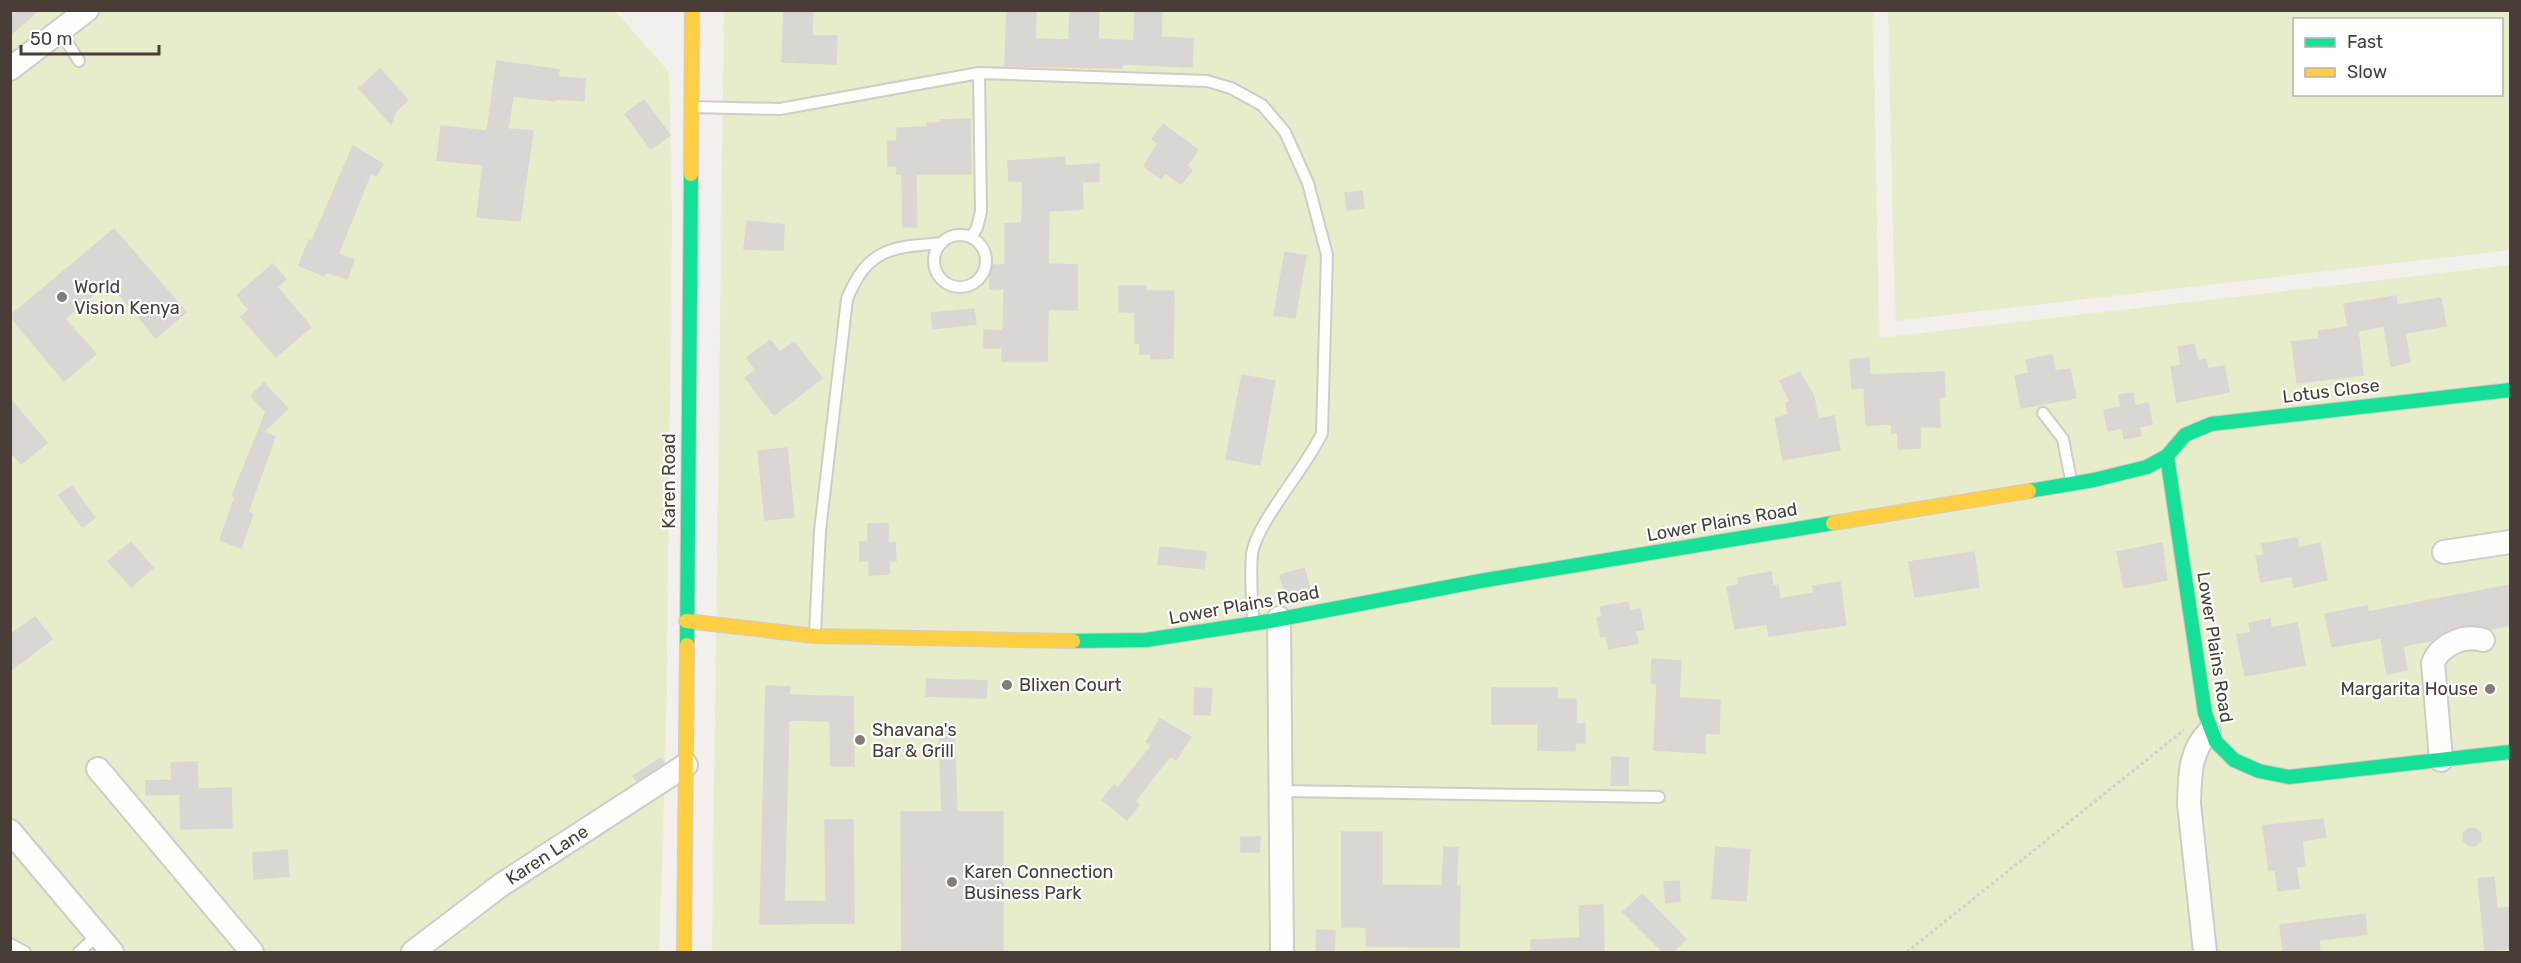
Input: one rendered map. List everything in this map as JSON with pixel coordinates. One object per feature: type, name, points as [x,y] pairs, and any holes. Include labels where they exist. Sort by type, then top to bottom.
[{"type":"street","points":[[10,69],[87,10]]},
{"type":"street","name":"Karen Road","points":[[684,952],[692,10]]},
{"type":"street","name":"Lotus Close","points":[[2167,456],[2185,435],[2211,424],[2511,390]]},
{"type":"street","name":"Lower Plains Road","points":[[686,621],[814,636],[1098,641],[1180,636],[1480,581],[2072,484],[2147,467],[2167,456],[2207,723],[2216,745],[2241,764],[2262,773],[2289,777],[2511,752]]},
{"type":"street","points":[[2444,552],[2511,542]]},
{"type":"street","points":[[1279,618],[1283,791],[1282,952]]},
{"type":"street","points":[[2441,760],[2433,663],[2436,655],[2458,641],[2469,637],[2483,640]]},
{"type":"street","points":[[2205,952],[2189,804],[2194,754],[2207,723]]},
{"type":"street","name":"Karen Lane","points":[[413,952],[501,885],[686,765]]},
{"type":"street","points":[[98,769],[252,952]]},
{"type":"street","points":[[10,831],[105,944]]},
{"type":"lane","points":[[60,32],[79,61]]},
{"type":"lane","points":[[690,107],[780,109],[979,73],[1207,81],[1232,88],[1262,105],[1285,132],[1308,183],[1327,255],[1322,433],[1315,450],[1260,533],[1252,552],[1253,624]]},
{"type":"lane","points":[[971,237],[977,228],[981,211],[979,73]]},
{"type":"lane","points":[[814,636],[820,531],[847,299],[855,281],[873,258],[898,246],[942,243],[954,236],[971,237],[982,247],[986,265],[975,283],[958,287],[945,283],[939,276],[934,259],[942,243]]},
{"type":"lane","points":[[2043,413],[2063,439],[2072,484]]},
{"type":"lane","points":[[1283,791],[1659,797]]},
{"type":"lane","points":[[10,944],[25,952]]},
{"type":"lane","points":[[79,952],[105,944]]},
{"type":"path","points":[[1907,952],[2207,723]]},
{"type":"green space","points":[[10,11],[615,11],[669,72],[672,215],[666,734],[659,952],[11,952]]},
{"type":"green space","points":[[724,11],[1873,11],[1879,338],[2510,265],[2510,952],[712,952]]},
{"type":"green space","points":[[1888,11],[2510,11],[2510,250],[1895,321]]},
{"type":"building","points":[[10,10],[39,10],[10,35]]},
{"type":"building","points":[[784,10],[813,10],[812,36],[837,36],[836,64],[782,62]]},
{"type":"building","points":[[1007,10],[1036,10],[1035,39],[1069,40],[1070,10],[1099,10],[1098,39],[1134,41],[1135,10],[1162,10],[1161,37],[1193,39],[1192,67],[1122,64],[1122,68],[1005,66]]},
{"type":"building","points":[[497,61],[559,70],[558,77],[585,79],[584,101],[555,99],[555,101],[513,96],[508,129],[533,131],[520,221],[477,217],[483,165],[437,160],[441,126],[487,131]]},
{"type":"building","points":[[380,69],[408,100],[396,111],[391,124],[359,88]]},
{"type":"building","points":[[644,100],[670,135],[651,149],[625,114]]},
{"type":"building","points":[[970,119],[971,174],[916,174],[917,227],[903,227],[902,174],[897,174],[897,166],[888,166],[888,141],[897,141],[897,128],[927,127],[927,123],[940,123],[941,120]]},
{"type":"building","points":[[1163,124],[1198,150],[1187,166],[1192,170],[1181,184],[1165,173],[1161,179],[1144,166],[1158,143],[1152,139]]},
{"type":"building","points":[[353,146],[383,164],[376,176],[371,173],[338,254],[354,260],[347,279],[326,272],[324,276],[299,265],[309,240],[312,241]]},
{"type":"building","points":[[1064,157],[1065,166],[1099,164],[1099,181],[1082,182],[1083,209],[1049,211],[1048,264],[1077,265],[1077,310],[1048,309],[1047,361],[1002,361],[1002,348],[984,348],[984,330],[1003,331],[1004,289],[990,289],[990,265],[1005,265],[1005,224],[1022,223],[1023,181],[1009,181],[1008,161]]},
{"type":"building","points":[[1362,191],[1364,208],[1347,210],[1345,193]]},
{"type":"building","points":[[747,221],[784,225],[783,250],[744,249]]},
{"type":"building","name":"World Vision Kenya","points":[[114,229],[186,312],[156,338],[109,282],[65,319],[96,354],[64,381],[10,316]]},
{"type":"building","points":[[1285,252],[1306,256],[1295,318],[1274,315]]},
{"type":"building","points":[[273,264],[286,279],[277,287],[311,327],[276,357],[241,317],[249,310],[237,295]]},
{"type":"building","points":[[1119,286],[1146,286],[1146,291],[1174,291],[1173,358],[1151,359],[1151,354],[1140,354],[1140,343],[1135,343],[1135,312],[1119,312]]},
{"type":"building","points":[[2396,296],[2397,305],[2441,298],[2446,326],[2405,333],[2410,362],[2391,366],[2384,326],[2358,331],[2363,375],[2297,383],[2292,342],[2319,339],[2319,331],[2348,327],[2344,304]]},
{"type":"building","points":[[974,309],[976,324],[933,329],[931,313]]},
{"type":"building","points":[[770,340],[780,352],[794,342],[822,378],[774,415],[745,378],[756,370],[747,358]]},
{"type":"building","points":[[2194,344],[2198,361],[2206,359],[2208,369],[2224,366],[2229,392],[2177,402],[2171,367],[2181,365],[2178,347]]},
{"type":"building","points":[[2052,355],[2055,371],[2070,369],[2076,398],[2021,408],[2015,376],[2029,373],[2026,360]]},
{"type":"building","points":[[1869,358],[1870,375],[1944,372],[1945,397],[1939,397],[1940,427],[1920,427],[1920,448],[1898,449],[1898,433],[1892,433],[1891,424],[1866,425],[1864,388],[1852,389],[1850,360]]},
{"type":"building","points":[[1800,372],[1814,397],[1818,419],[1834,416],[1840,450],[1783,460],[1775,418],[1788,415],[1786,403],[1790,402],[1780,381]]},
{"type":"building","points":[[1242,375],[1275,381],[1260,465],[1226,459]]},
{"type":"building","points":[[264,383],[288,409],[263,432],[275,437],[248,512],[253,514],[241,548],[220,540],[235,497],[232,496],[266,412],[251,396]]},
{"type":"building","points":[[2133,393],[2135,406],[2148,403],[2152,424],[2139,427],[2141,436],[2124,439],[2122,428],[2108,431],[2104,410],[2121,407],[2119,395]]},
{"type":"building","points":[[10,399],[47,443],[21,464],[10,451]]},
{"type":"building","points":[[787,448],[794,517],[765,520],[758,451]]},
{"type":"building","points":[[72,486],[95,518],[82,527],[59,495]]},
{"type":"building","points":[[888,523],[888,543],[895,542],[896,561],[889,561],[889,574],[869,575],[869,561],[860,561],[860,542],[868,542],[868,524]]},
{"type":"building","points":[[2297,538],[2299,548],[2320,543],[2327,580],[2294,587],[2292,576],[2261,582],[2256,556],[2264,555],[2262,544]]},
{"type":"building","points":[[131,542],[153,568],[131,587],[108,561]]},
{"type":"building","points":[[2162,543],[2167,580],[2124,588],[2117,552]]},
{"type":"building","points":[[1160,547],[1206,552],[1204,569],[1158,564]]},
{"type":"building","points":[[1974,552],[1979,587],[1915,597],[1909,562]]},
{"type":"building","points":[[1304,568],[1310,589],[1285,595],[1280,575]]},
{"type":"building","points":[[1771,572],[1773,586],[1778,585],[1780,599],[1814,593],[1813,586],[1840,582],[1846,625],[1769,636],[1767,624],[1735,629],[1727,587],[1739,585],[1738,578]]},
{"type":"building","points":[[2511,585],[2511,625],[2490,629],[2476,625],[2458,627],[2434,640],[2403,646],[2407,670],[2387,674],[2381,638],[2332,647],[2325,614],[2367,606],[2368,612]]},
{"type":"building","points":[[1628,602],[1630,611],[1640,609],[1644,629],[1635,631],[1638,643],[1609,649],[1606,636],[1601,637],[1597,618],[1602,616],[1600,607]]},
{"type":"building","points":[[35,617],[52,639],[10,671],[10,635]]},
{"type":"building","points":[[2270,619],[2271,628],[2297,623],[2305,665],[2245,676],[2237,635],[2251,633],[2249,623]]},
{"type":"building","points":[[1652,659],[1681,661],[1679,698],[1720,700],[1719,734],[1705,733],[1705,753],[1654,750],[1657,684],[1651,683]]},
{"type":"building","points":[[927,679],[987,681],[986,698],[926,696]]},
{"type":"building","points":[[766,686],[790,687],[789,695],[853,697],[854,766],[831,766],[830,721],[789,720],[784,901],[826,902],[825,820],[853,820],[854,923],[760,924]]},
{"type":"building","points":[[1195,688],[1212,689],[1210,715],[1194,714]]},
{"type":"building","points":[[1492,688],[1557,688],[1557,699],[1576,699],[1576,724],[1585,724],[1585,743],[1575,743],[1575,751],[1538,750],[1538,724],[1492,724]]},
{"type":"building","points":[[1160,719],[1191,737],[1176,760],[1170,756],[1135,801],[1139,805],[1127,820],[1102,800],[1114,785],[1118,788],[1152,745],[1146,742]]},
{"type":"building","name":"Karen Connection Business Park","points":[[939,728],[954,728],[957,812],[1003,812],[1003,952],[902,952],[901,812],[942,812]]},
{"type":"building","points":[[1612,757],[1628,758],[1628,785],[1611,785]]},
{"type":"building","points":[[661,758],[664,763],[637,781],[633,776]]},
{"type":"building","points":[[197,762],[198,789],[231,788],[232,828],[181,829],[180,794],[146,795],[146,781],[172,780],[171,763]]},
{"type":"building","points":[[2323,819],[2326,837],[2302,841],[2305,866],[2296,867],[2299,888],[2278,891],[2275,870],[2269,871],[2263,826]]},
{"type":"building","points":[[2472,828],[2480,833],[2481,837],[2476,845],[2472,846],[2464,841],[2463,837],[2468,829]]},
{"type":"building","points":[[1342,832],[1382,832],[1382,885],[1442,886],[1444,847],[1458,848],[1456,886],[1460,886],[1459,947],[1367,946],[1366,927],[1342,927]]},
{"type":"building","points":[[1241,837],[1260,837],[1259,852],[1241,852]]},
{"type":"building","points":[[1716,847],[1750,850],[1746,901],[1712,898]]},
{"type":"building","points":[[287,850],[289,876],[254,879],[253,853]]},
{"type":"building","points":[[2494,877],[2497,909],[2511,907],[2511,948],[2485,951],[2478,879]]},
{"type":"building","points":[[1679,881],[1680,901],[1666,903],[1664,882]]},
{"type":"building","points":[[1642,894],[1686,939],[1673,952],[1663,952],[1623,912]]},
{"type":"building","points":[[1603,905],[1604,952],[1531,952],[1531,940],[1580,938],[1579,906]]},
{"type":"building","points":[[2365,914],[2367,934],[2319,940],[2320,952],[2283,952],[2280,925]]},
{"type":"building","points":[[1317,930],[1335,931],[1334,952],[1316,952]]},
{"type":"traffic: fast","points":[[687,645],[691,174]]},
{"type":"traffic: fast","points":[[2029,491],[2094,480],[2147,467],[2167,456],[2185,435],[2211,424],[2510,390]]},
{"type":"traffic: fast","points":[[2167,456],[2205,713],[2216,742],[2234,760],[2259,771],[2289,777],[2510,752]]},
{"type":"traffic: fast","points":[[1073,641],[1146,640],[1270,621],[1480,581],[1833,523]]},
{"type":"traffic: slow","points":[[691,174],[692,10]]},
{"type":"traffic: slow","points":[[1833,523],[2029,491]]},
{"type":"traffic: slow","points":[[686,621],[815,636],[1073,641]]},
{"type":"traffic: slow","points":[[684,952],[687,645]]},
{"type":"place","name":"World Vision Kenya","points":[[62,297]]},
{"type":"place","name":"Blixen Court","points":[[1007,685]]},
{"type":"place","name":"Margarita House","points":[[2490,689]]},
{"type":"place","name":"Shavana's Bar & Grill","points":[[860,740]]},
{"type":"place","name":"Karen Connection Business Park","points":[[952,882]]}]
